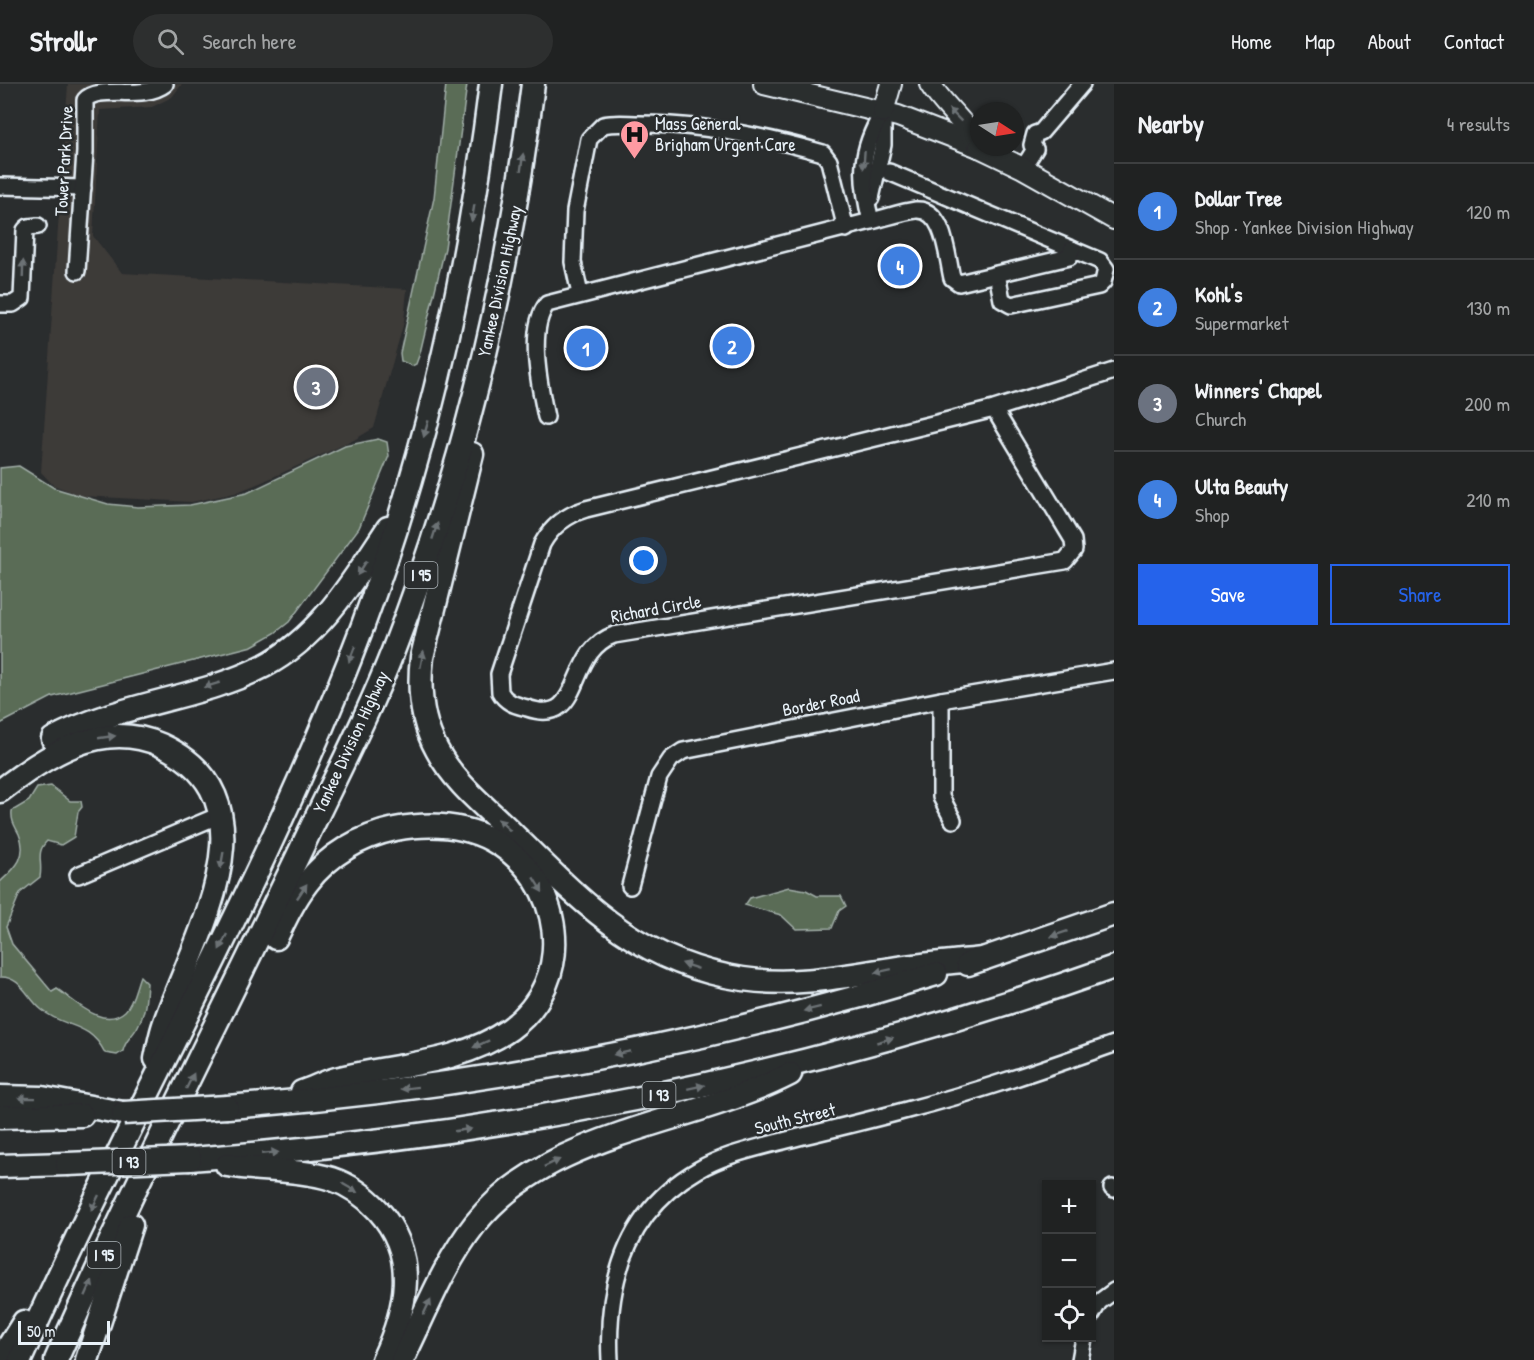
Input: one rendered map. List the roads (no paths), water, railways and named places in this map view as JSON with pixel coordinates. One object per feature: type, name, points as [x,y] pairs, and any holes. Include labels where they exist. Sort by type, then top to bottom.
[{"type":"highway","points":[[482,155],[484,84]]},
{"type":"highway","name":"Yankee Division Highway","points":[[20,1360],[80,1232],[257,873],[311,752],[362,628],[405,501],[451,329],[482,155],[491,84]]},
{"type":"highway","name":"Yankee Division Highway","points":[[56,1360],[351,746],[392,653],[439,518],[498,302],[514,214],[532,84]]},
{"type":"highway","points":[[498,302],[476,437],[420,673],[420,699],[428,731],[454,776],[597,914],[642,945],[690,966],[742,979],[804,982],[896,968],[983,959]]},
{"type":"highway","points":[[0,772],[34,749],[78,727],[234,678],[276,659],[307,634],[334,607],[405,501]]},
{"type":"highway","points":[[0,791],[62,750],[92,739],[122,735],[152,742],[189,764],[206,784],[220,815],[224,845],[217,880],[196,946],[163,1028],[148,1094]]},
{"type":"highway","points":[[224,1010],[273,943],[308,882],[337,855],[374,834],[423,825],[462,829],[490,839],[503,848],[525,867],[542,890],[554,927],[553,964],[543,992],[519,1022],[499,1036],[465,1051],[383,1072],[336,1079],[273,1103]]},
{"type":"highway","points":[[0,1117],[94,1111],[123,1113],[273,1103],[432,1085],[618,1054],[822,1006],[983,959],[1114,914]]},
{"type":"highway","name":"I 93","points":[[0,1166],[190,1159],[365,1143],[531,1119],[664,1094],[827,1056],[967,1016],[1114,967]]},
{"type":"highway","points":[[402,1360],[450,1262],[466,1236],[488,1210],[526,1178],[550,1163],[587,1147],[755,1092],[827,1056]]},
{"type":"highway","points":[[0,1096],[42,1098],[94,1111]]},
{"type":"highway","points":[[87,1360],[154,1152]]},
{"type":"highway","points":[[190,1159],[318,1176],[343,1184],[370,1202],[395,1233],[402,1250],[406,1272],[403,1307],[383,1360]]},
{"type":"highway","points":[[0,1174],[42,1165]]},
{"type":"highway","points":[[0,1360],[80,1232]]},
{"type":"main road","points":[[765,84],[884,112],[928,126],[970,143]]},
{"type":"main road","points":[[884,112],[891,84]]},
{"type":"main road","points":[[930,84],[948,108],[970,129]]},
{"type":"main road","points":[[998,156],[1114,219]]},
{"type":"street","name":"Tower Park Drive","points":[[77,272],[83,188],[84,106],[87,98],[96,92],[147,92],[165,84]]},
{"type":"street","points":[[1023,168],[1035,149],[1032,145],[1035,134],[1041,132],[1082,84]]},
{"type":"street","points":[[869,217],[864,156],[870,135],[884,112]]},
{"type":"street","points":[[580,294],[573,262],[576,206],[589,139],[593,132],[603,125],[655,124],[701,128],[741,134],[823,153],[830,160],[846,229]]},
{"type":"street","points":[[890,172],[1072,249],[1104,264],[1106,271],[1101,285],[1009,305],[1002,300],[997,274]]},
{"type":"street","points":[[0,186],[83,188]]},
{"type":"street","points":[[546,417],[535,363],[542,312],[550,302],[846,229],[869,217],[916,210],[926,212],[938,224],[954,281],[961,283],[1069,257],[1072,249]]},
{"type":"street","points":[[0,304],[13,304],[22,298],[24,232],[28,227],[38,226]]},
{"type":"street","name":"Richard Circle","points":[[994,409],[1072,538],[1074,550],[1065,561],[614,635],[593,647],[564,704],[552,712],[541,713],[511,703],[500,692],[499,674],[539,552],[549,533],[569,515],[994,409],[1114,371]]},
{"type":"street","name":"Border Road","points":[[630,886],[659,777],[677,754],[697,746],[941,700],[1114,671]]},
{"type":"street","points":[[941,700],[940,797],[953,820]]},
{"type":"street","points":[[78,875],[220,815]]},
{"type":"street","name":"South Street","points":[[610,1360],[611,1297],[624,1252],[650,1212],[685,1178],[735,1154],[908,1110],[1020,1077],[1114,1044]]},
{"type":"street","points":[[1096,1307],[1099,1302],[1114,1291]]},
{"type":"street","points":[[1080,1360],[1083,1342]]},
{"type":"place","name":"Mass General Brigham Urgent Care","points":[[634,160]]},
{"type":"place","name":"Ulta Beauty","points":[[900,266]]},
{"type":"place","name":"Kohl's","points":[[732,346]]},
{"type":"place","name":"Dollar Tree","points":[[586,348]]},
{"type":"place","name":"Winners' Chapel","points":[[316,387]]}]
